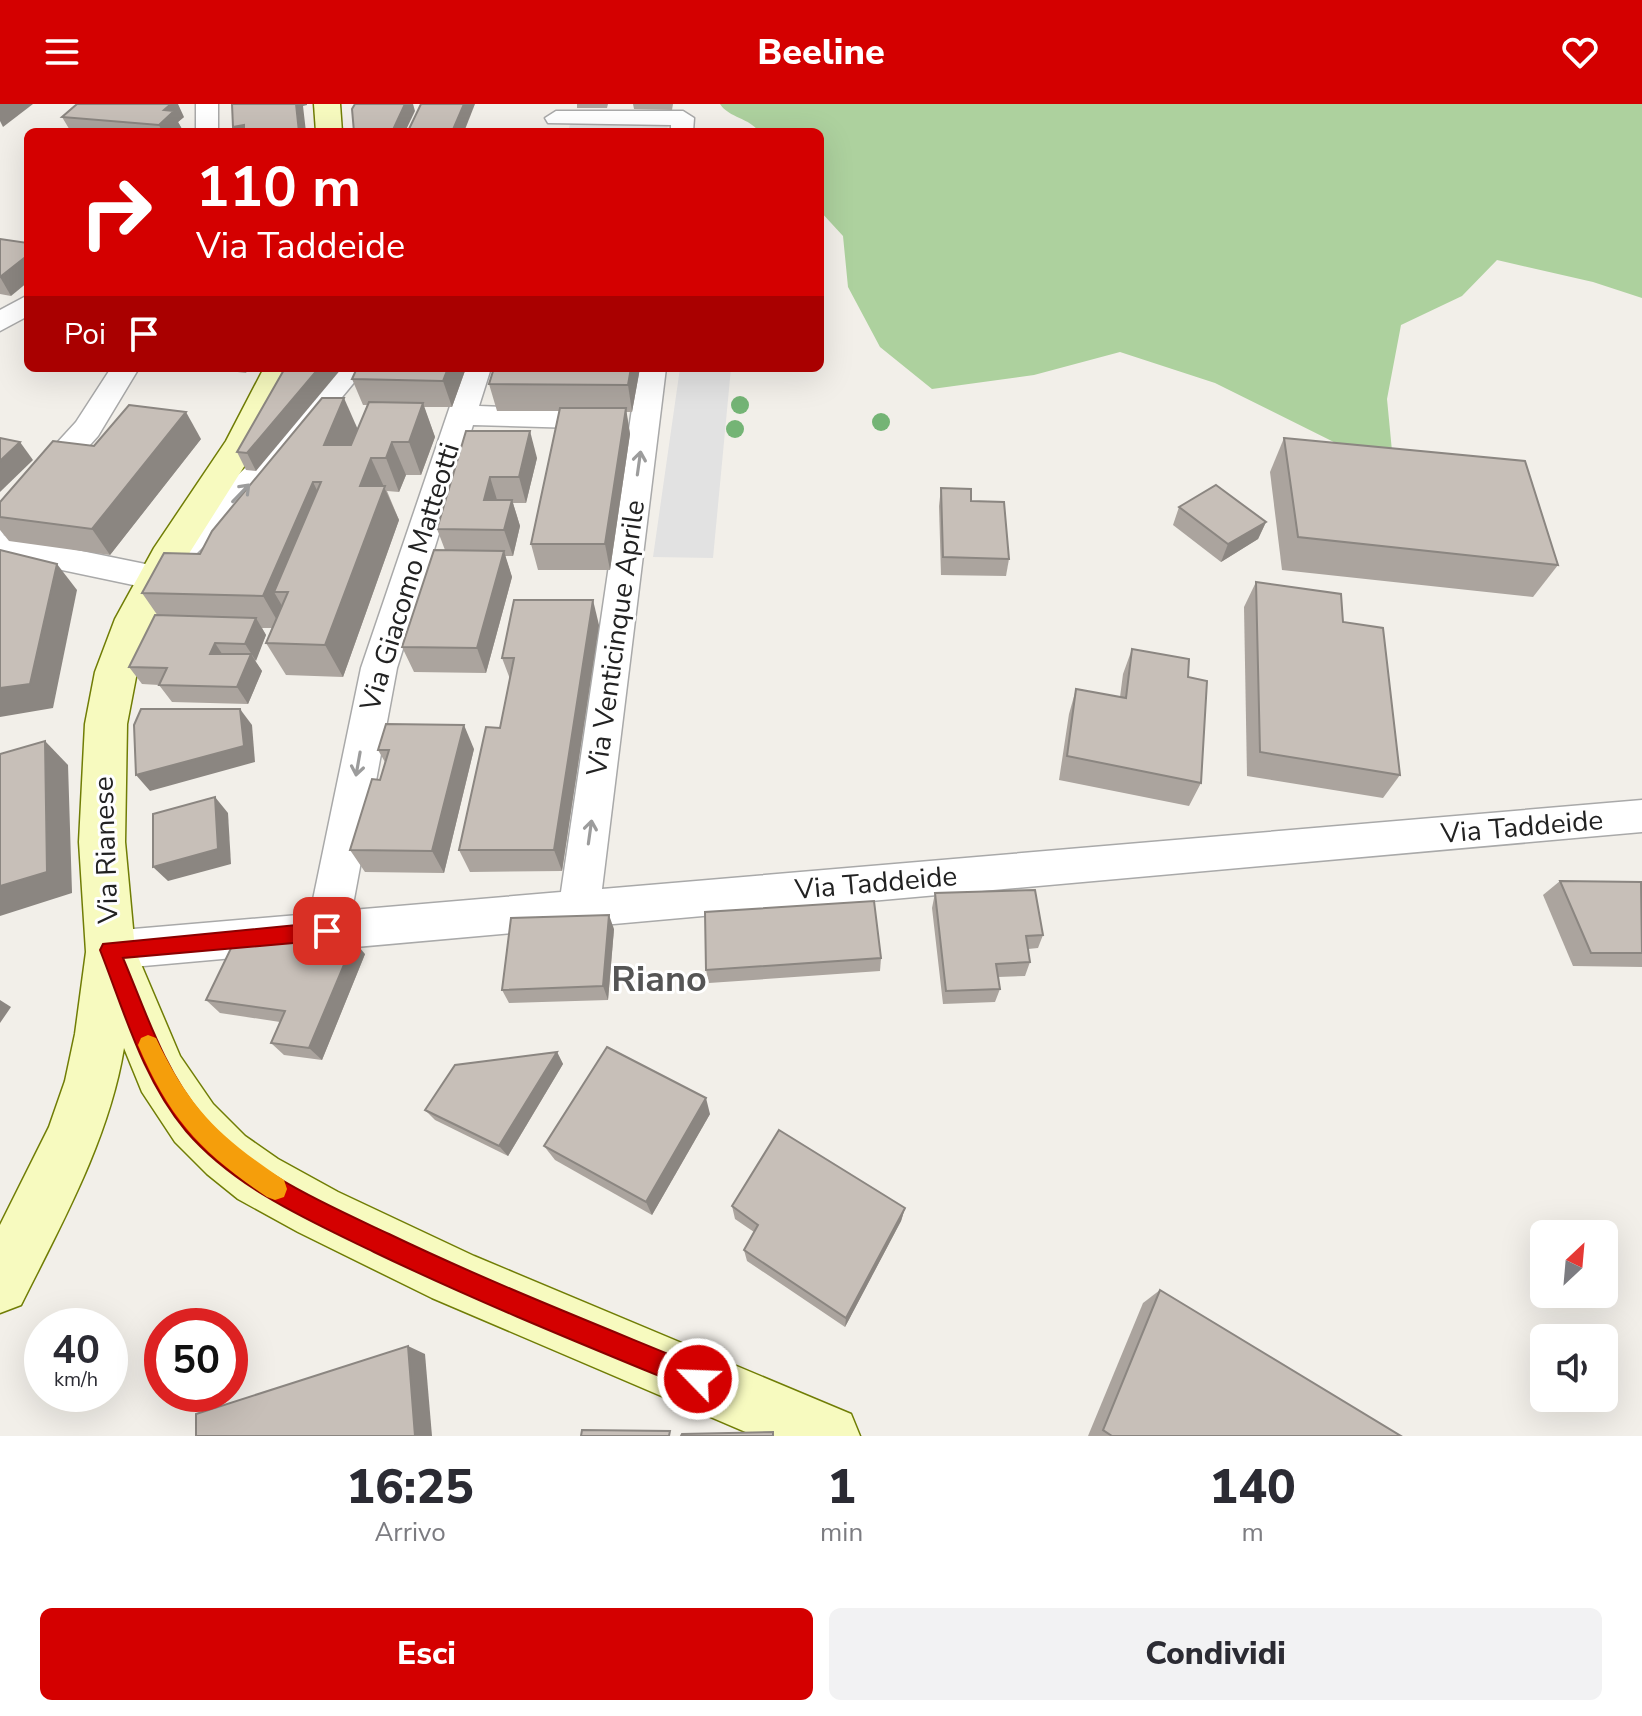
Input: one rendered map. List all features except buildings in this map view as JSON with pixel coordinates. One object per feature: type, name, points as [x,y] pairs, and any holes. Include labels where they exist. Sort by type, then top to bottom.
[{"type":"main road","points":[[327,104],[329,128]]},
{"type":"main road","name":"Via Rianese","points":[[278,372],[242,443],[160,572],[124,644],[106,724],[102,842],[110,950],[169,1089],[209,1139],[242,1168],[318,1212],[402,1255],[829,1436]]},
{"type":"main road","points":[[0,1284],[61,1165],[80,1118],[96,1060],[110,950]]},
{"type":"street","points":[[207,104],[207,128]]},
{"type":"street","points":[[556,118],[685,118]]},
{"type":"street","points":[[0,323],[24,306]]},
{"type":"street","points":[[0,525],[87,429],[123,372]]},
{"type":"street","points":[[0,546],[160,572],[271,462],[349,372]]},
{"type":"street","name":"Via Giacomo Matteotti","points":[[327,931],[379,668],[476,372]]},
{"type":"street","name":"Via Venticinque Aprile","points":[[579,909],[651,372]]},
{"type":"street","points":[[461,415],[645,421]]},
{"type":"street","name":"Via Taddeide","points":[[110,950],[1642,816]]},
{"type":"green space","points":[[720,104],[1642,104],[1642,298],[1593,282],[1497,260],[1462,296],[1401,325],[1387,399],[1394,472],[1215,383],[1120,352],[1034,375],[932,389],[880,347],[848,287],[843,236],[824,215],[824,128],[756,128]]},
{"type":"shaded area","points":[[668,123],[667,128],[569,128],[570,124]]},
{"type":"shaded area","points":[[679,372],[731,372],[713,558],[653,557]]},
{"type":"slow traffic","points":[[148,1045],[169,1089],[194,1123],[226,1155],[275,1189]]},
{"type":"district","name":"Riano","points":[[659,979]]},
{"type":"route","points":[[327,931],[110,950],[154,1060],[194,1123],[226,1155],[258,1179],[402,1255],[698,1379]]}]
